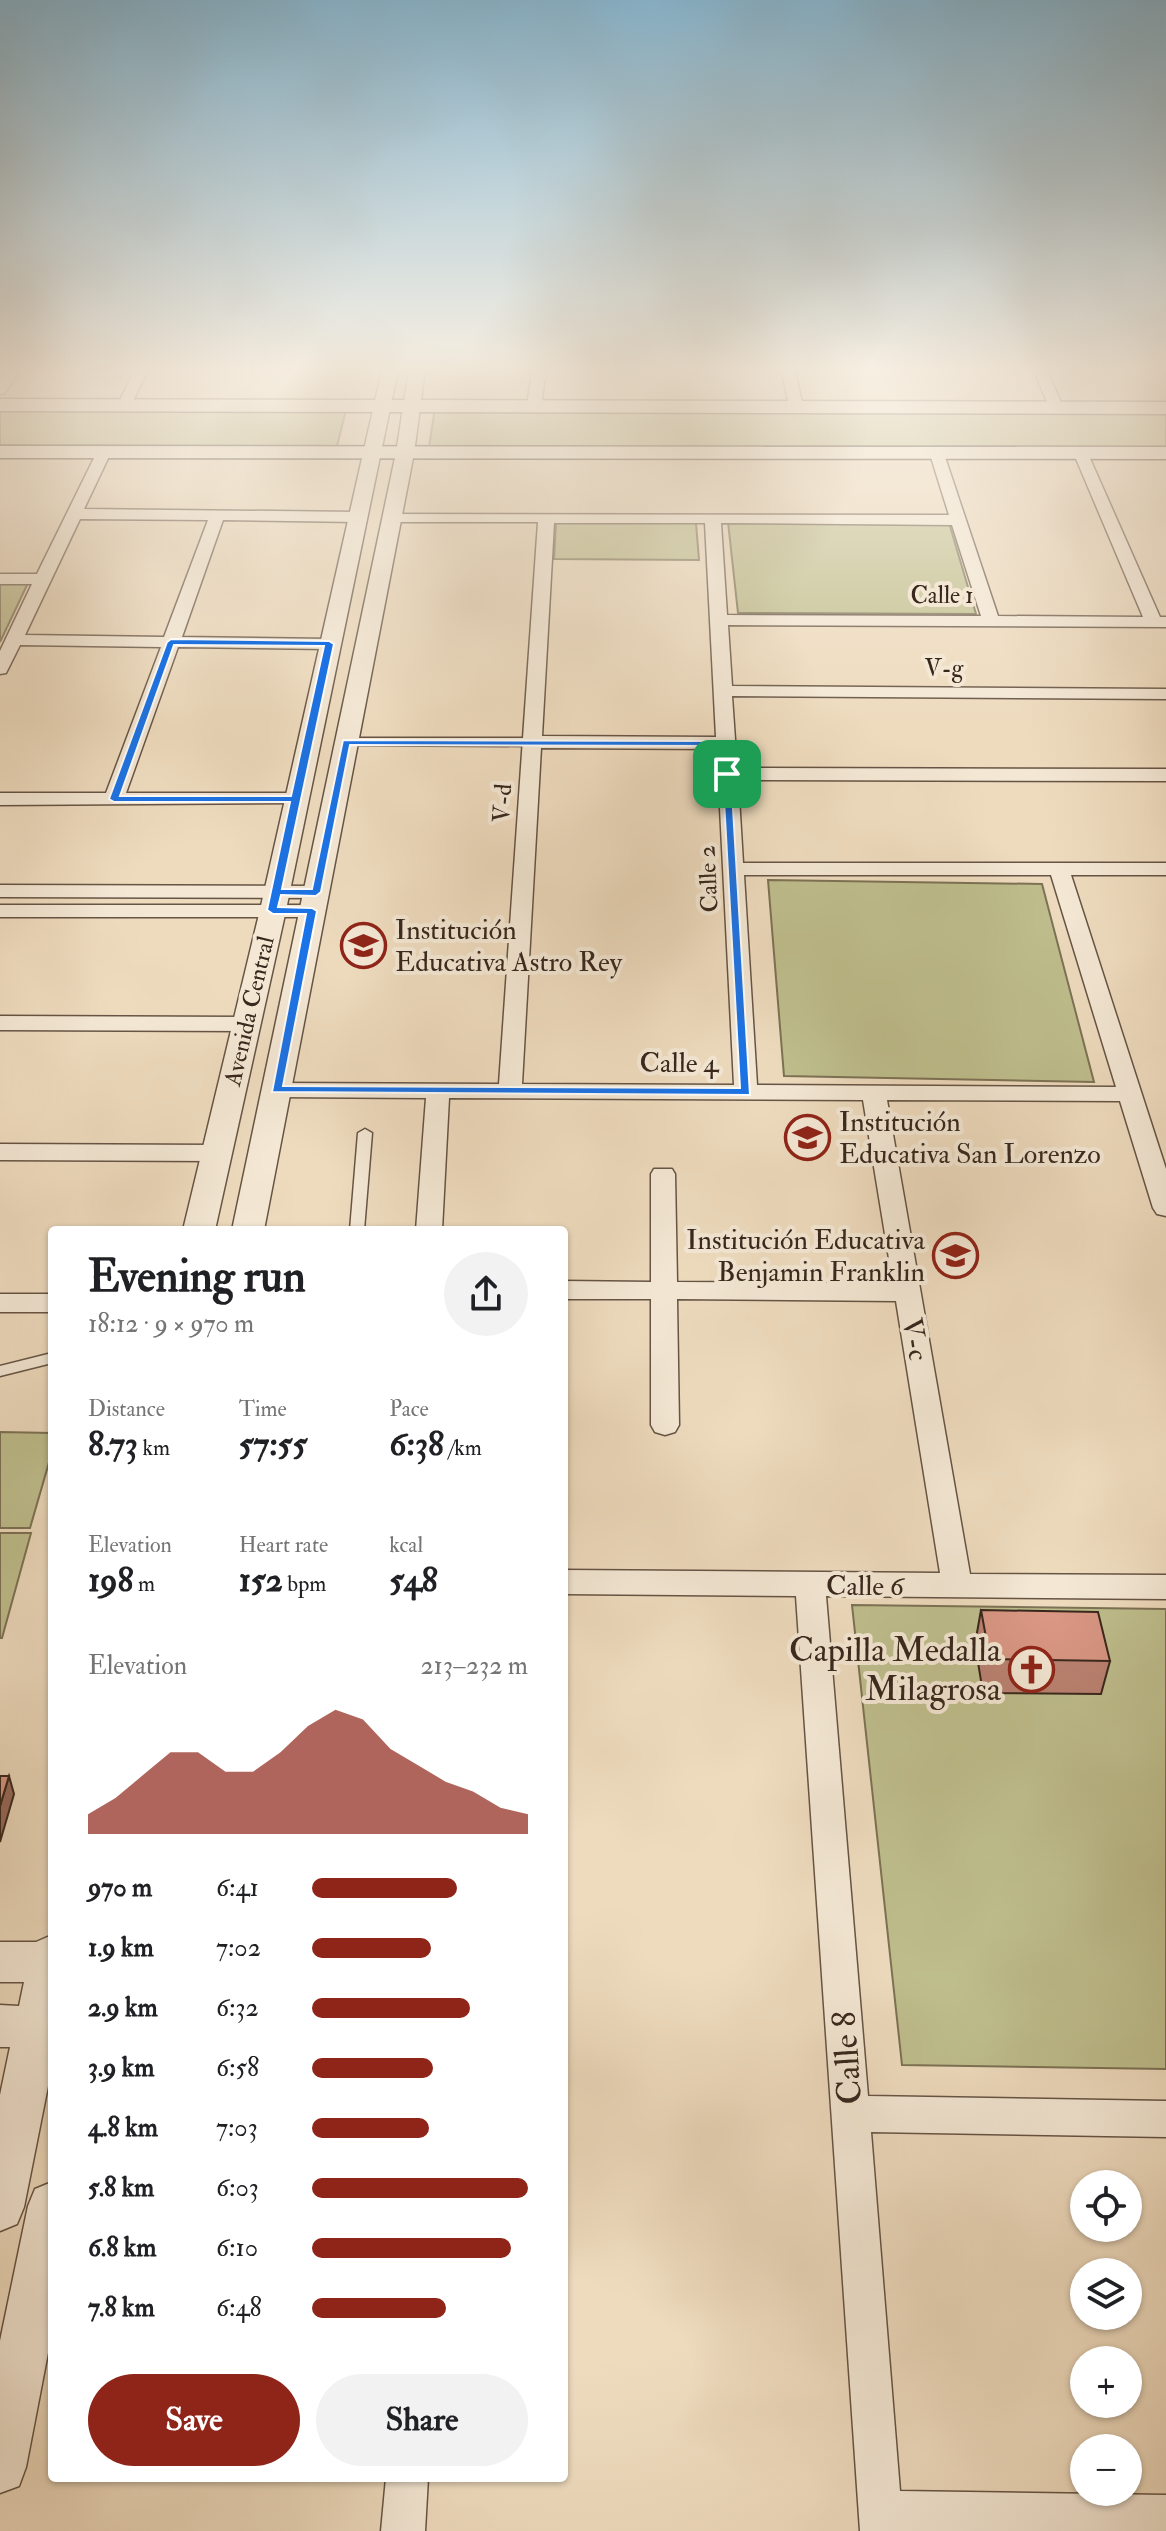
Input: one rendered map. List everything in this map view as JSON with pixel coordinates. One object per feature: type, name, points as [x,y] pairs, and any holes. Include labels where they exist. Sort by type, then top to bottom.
[{"type":"street","points":[[0,669],[87,488]]},
{"type":"street","name":"Avenida Central","points":[[200,1226],[364,488]]},
{"type":"street","name":"Avenida Central","points":[[249,1226],[397,488]]},
{"type":"street","points":[[949,488],[991,621]]},
{"type":"street","points":[[1097,488],[1160,622]]},
{"type":"street","points":[[74,514],[358,517]]},
{"type":"street","points":[[114,799],[217,516]]},
{"type":"street","points":[[391,517],[960,520]]},
{"type":"street","name":"V-d","points":[[510,1091],[546,519]]},
{"type":"street","name":"Calle 2","points":[[713,519],[746,1092]]},
{"type":"street","points":[[0,579],[43,579]]},
{"type":"street","name":"Calle 1","points":[[718,620],[1160,622]]},
{"type":"street","points":[[14,640],[329,644]]},
{"type":"street","name":"V-g","points":[[723,691],[1166,694]]},
{"type":"street","points":[[346,742],[726,743]]},
{"type":"street","points":[[727,774],[1166,775]]},
{"type":"street","points":[[0,799],[295,799]]},
{"type":"street","points":[[733,869],[1166,869]]},
{"type":"street","points":[[1059,869],[1166,1208]]},
{"type":"street","points":[[0,891],[314,902]]},
{"type":"street","points":[[0,911],[274,901]]},
{"type":"street","points":[[0,1023],[245,1024]]},
{"type":"street","name":"Calle 4","points":[[276,1090],[1130,1094]]},
{"type":"street","points":[[429,1226],[438,1090]]},
{"type":"street","name":"V-c","points":[[874,1093],[957,1585]]},
{"type":"street","points":[[0,1152],[216,1153]]},
{"type":"street","points":[[663,1174],[665,1425]]},
{"type":"street","points":[[568,1290],[908,1292]]},
{"type":"street","points":[[0,1303],[48,1303]]},
{"type":"street","name":"Calle 6","points":[[568,1582],[1166,1587]]},
{"type":"street","name":"Calle 8","points":[[810,1584],[881,2521]]},
{"type":"street","points":[[0,1962],[48,1960]]},
{"type":"street","points":[[0,2207],[30,2027],[48,1970]]},
{"type":"street","points":[[850,2114],[1166,2119]]},
{"type":"street","points":[[0,2467],[48,2226]]},
{"type":"street","points":[[403,2531],[407,2482]]},
{"type":"street","points":[[881,2521],[1166,2517]]},
{"type":"lane","points":[[357,1226],[365,1133]]},
{"type":"lane","points":[[0,1371],[48,1359]]},
{"type":"shaded area","points":[[556,522],[696,523],[699,560],[554,559]]},
{"type":"shaded area","points":[[728,522],[949,523],[976,614],[738,613]]},
{"type":"shaded area","points":[[0,582],[28,583],[0,642]]},
{"type":"shaded area","points":[[768,880],[1042,884],[1094,1082],[784,1076]]},
{"type":"shaded area","points":[[0,1432],[48,1433],[48,1466],[30,1528],[0,1528]]},
{"type":"shaded area","points":[[0,1533],[31,1533],[2,1638],[0,1638]]},
{"type":"shaded area","points":[[852,1605],[1166,1609],[1166,2069],[902,2065]]},
{"type":"building","points":[[981,1610],[1098,1612],[1110,1661],[990,1659]]},
{"type":"building","points":[[0,1776],[9,1776],[0,1806]]},
{"type":"place","name":"Institución Educativa Astro Rey","points":[[364,945]]},
{"type":"place","name":"Institución Educativa San Lorenzo","points":[[808,1137]]},
{"type":"place","name":"Institución Educativa Benjamin Franklin","points":[[956,1255]]},
{"type":"place","name":"Capilla Medalla Milagrosa","points":[[1032,1669]]},
{"type":"route","points":[[727,774],[726,743],[346,742],[316,892],[276,892],[295,799],[114,799],[171,642],[329,644],[295,799],[273,910],[312,911],[276,1090],[746,1092],[727,774]]}]
